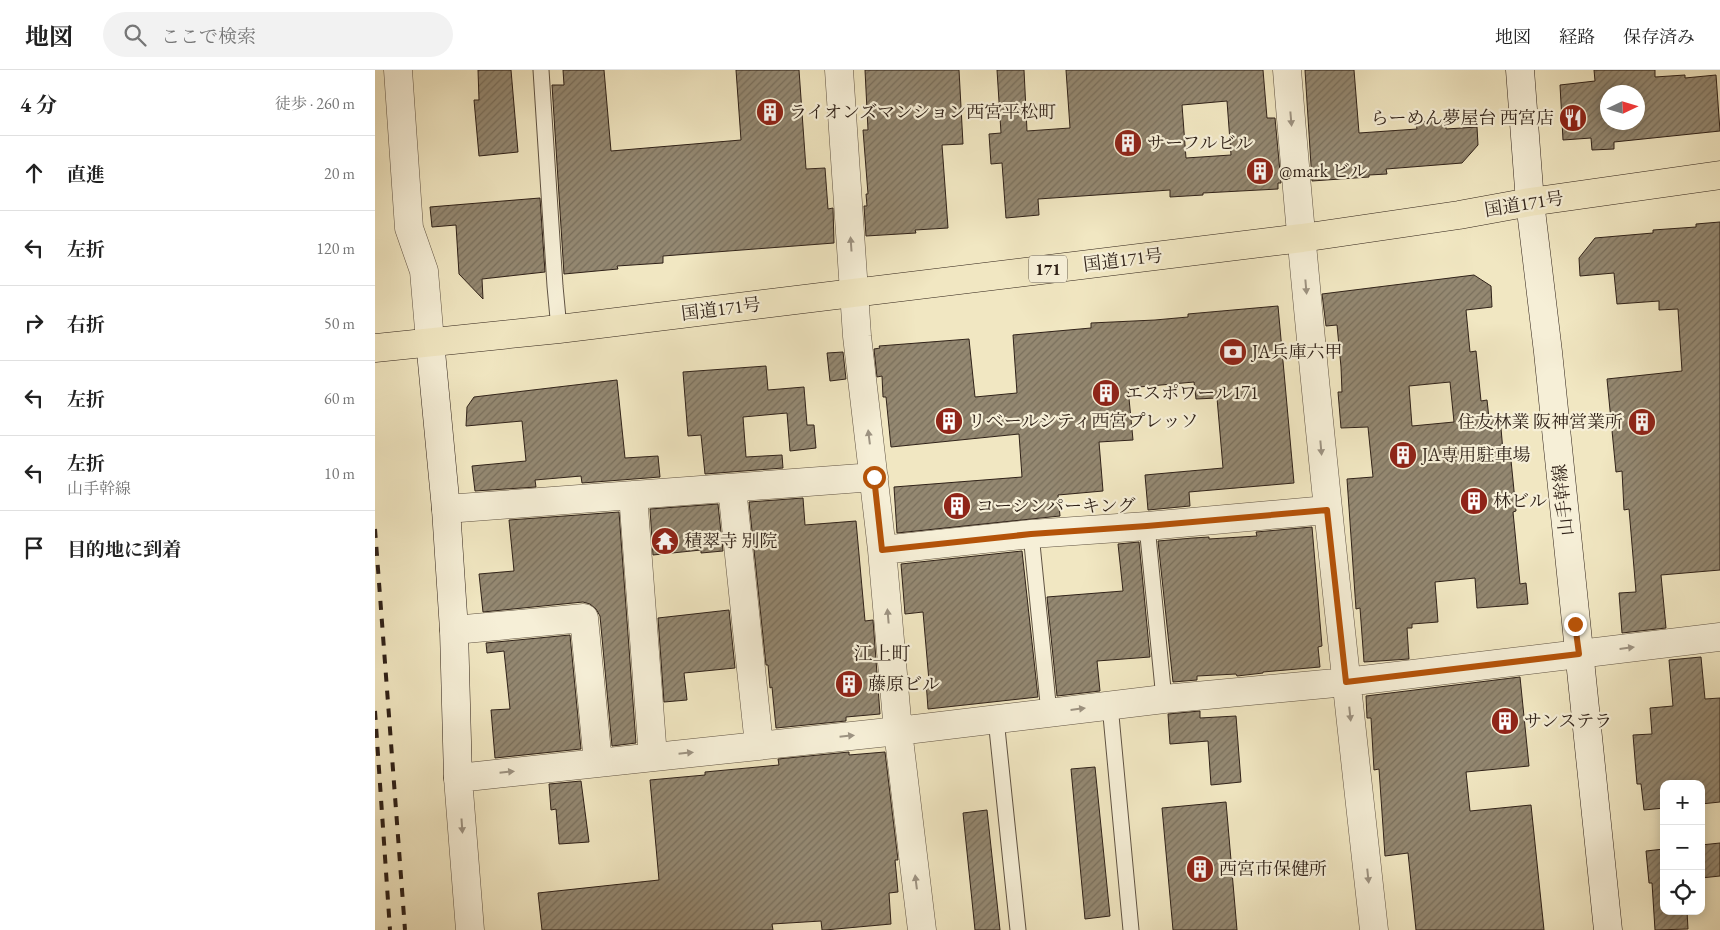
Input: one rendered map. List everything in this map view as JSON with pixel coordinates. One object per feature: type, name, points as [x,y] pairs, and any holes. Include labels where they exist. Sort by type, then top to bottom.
[{"type":"highway","name":"国道171号","points":[[375,348],[559,329],[1302,238],[1459,215],[1530,202],[1720,175]]},
{"type":"street","points":[[398,70],[409,228],[424,271],[446,509],[454,630],[458,778],[470,930]]},
{"type":"street","points":[[839,70],[857,336],[882,550],[898,731],[922,930]]},
{"type":"street","points":[[1287,70],[1327,510],[1374,930]]},
{"type":"street","name":"山手幹線","points":[[1520,70],[1530,202],[1548,352],[1609,930]]},
{"type":"street","points":[[446,509],[874,477]]},
{"type":"street","points":[[732,488],[759,745]]},
{"type":"street","points":[[633,495],[653,757]]},
{"type":"street","points":[[882,550],[1031,534],[1327,510]]},
{"type":"street","points":[[454,630],[584,618],[598,763]]},
{"type":"street","points":[[458,778],[898,731],[1164,699],[1346,682],[1720,637]]},
{"type":"lane","points":[[541,70],[559,329]]},
{"type":"lane","points":[[1147,526],[1164,699]]},
{"type":"lane","points":[[1031,534],[1049,713]]},
{"type":"lane","points":[[1110,705],[1131,930]]},
{"type":"lane","points":[[996,719],[1018,930]]},
{"type":"building","points":[[478,70],[511,70],[518,152],[479,156],[474,100],[479,100]]},
{"type":"building","points":[[563,70],[604,70],[611,151],[741,140],[736,70],[799,70],[806,169],[825,168],[828,209],[833,208],[834,243],[663,256],[663,263],[617,266],[618,269],[564,274],[552,85],[564,85]]},
{"type":"building","points":[[865,70],[959,70],[963,144],[942,145],[948,228],[915,230],[916,233],[866,236],[864,206],[867,206],[866,194],[868,194],[863,130],[868,130]]},
{"type":"building","points":[[997,70],[1024,70],[1027,131],[1070,128],[1066,70],[1263,70],[1267,118],[1275,118],[1281,183],[1278,183],[1278,189],[1203,193],[1203,195],[1170,197],[1170,190],[1038,199],[1039,215],[1006,218],[1002,163],[991,164],[989,134],[1001,133]],"holes":[[[1227,101],[1231,155],[1186,158],[1182,105]]]},
{"type":"building","points":[[1305,70],[1354,70],[1359,133],[1417,129],[1416,122],[1446,120],[1446,129],[1477,127],[1478,145],[1462,163],[1386,169],[1387,174],[1369,175],[1369,177],[1312,181]]},
{"type":"building","points":[[1594,70],[1655,70],[1655,77],[1685,75],[1685,78],[1716,75],[1720,131],[1614,142],[1614,149],[1592,150],[1591,138],[1563,140],[1560,85],[1595,81]]},
{"type":"building","points":[[540,198],[545,272],[482,279],[483,299],[459,274],[456,225],[432,227],[430,207]]},
{"type":"building","points":[[1720,222],[1720,570],[1661,575],[1666,628],[1622,633],[1619,593],[1636,592],[1629,509],[1624,510],[1622,471],[1616,472],[1607,379],[1682,371],[1678,309],[1659,310],[1659,301],[1617,304],[1614,273],[1580,276],[1579,258],[1595,238],[1653,233],[1653,230],[1696,227],[1696,224]]},
{"type":"building","points":[[1474,275],[1491,286],[1492,307],[1466,310],[1470,352],[1476,351],[1481,401],[1487,400],[1489,418],[1500,417],[1503,451],[1510,450],[1516,511],[1513,512],[1520,584],[1526,583],[1528,604],[1477,608],[1475,578],[1435,582],[1438,622],[1412,624],[1412,628],[1407,628],[1409,659],[1364,662],[1360,608],[1356,609],[1347,479],[1373,477],[1368,427],[1341,428],[1338,392],[1342,392],[1337,325],[1326,326],[1322,294]],"holes":[[[1450,382],[1454,422],[1412,426],[1409,386]]]},
{"type":"building","points":[[1278,306],[1294,483],[1189,492],[1190,506],[1148,510],[1145,475],[1223,468],[1217,398],[1196,399],[1194,382],[1128,388],[1133,440],[1099,442],[1103,491],[1058,495],[1060,516],[897,533],[894,487],[1022,477],[1019,434],[891,447],[886,397],[883,397],[882,376],[877,377],[874,349],[880,348],[879,346],[969,339],[975,397],[1017,393],[1013,335],[1091,328],[1091,323],[1188,317],[1188,314]]},
{"type":"building","points":[[843,352],[846,379],[830,381],[827,353]]},
{"type":"building","points":[[766,366],[768,390],[804,387],[807,425],[814,425],[816,448],[790,451],[787,413],[743,417],[746,457],[782,455],[783,468],[705,474],[701,435],[688,436],[683,372]]},
{"type":"building","points":[[617,380],[625,458],[658,456],[660,477],[582,483],[581,476],[535,480],[536,487],[475,491],[472,466],[526,461],[522,421],[466,426],[467,407],[474,397]]},
{"type":"building","points":[[803,498],[805,525],[856,521],[865,621],[873,620],[880,714],[846,717],[846,721],[776,728],[772,687],[770,688],[768,665],[766,665],[749,502]]},
{"type":"building","points":[[718,504],[723,551],[701,553],[701,550],[653,555],[650,509]]},
{"type":"building","points":[[619,512],[636,743],[612,746],[600,616],[596,609],[590,604],[583,602],[483,612],[479,574],[514,571],[509,520]]},
{"type":"building","points":[[1312,527],[1322,646],[1318,647],[1320,667],[1237,676],[1236,674],[1197,676],[1197,680],[1173,682],[1158,541],[1257,536],[1256,532]]},
{"type":"building","points":[[1139,542],[1150,657],[1097,661],[1100,691],[1057,696],[1047,597],[1123,591],[1118,544]]},
{"type":"building","points":[[1022,551],[1038,697],[928,709],[926,681],[929,681],[923,612],[905,614],[901,564]]},
{"type":"building","points":[[729,610],[735,668],[684,673],[687,700],[664,702],[658,618]]},
{"type":"building","points":[[570,635],[581,749],[495,758],[491,710],[510,709],[504,651],[487,653],[486,643]]},
{"type":"building","points":[[1701,657],[1705,699],[1720,698],[1720,802],[1705,804],[1705,780],[1660,780],[1660,808],[1644,810],[1641,784],[1637,784],[1633,735],[1652,734],[1650,708],[1673,706],[1669,660]]},
{"type":"building","points":[[1520,677],[1529,766],[1466,772],[1470,811],[1531,805],[1544,930],[1416,930],[1408,853],[1385,856],[1379,769],[1374,770],[1371,718],[1367,718],[1366,696]]},
{"type":"building","points":[[1200,711],[1200,718],[1236,716],[1241,782],[1211,785],[1208,741],[1170,744],[1168,714]]},
{"type":"building","points":[[849,752],[849,755],[885,752],[898,860],[895,860],[898,892],[889,893],[891,924],[825,930],[822,930],[821,921],[772,924],[773,930],[542,930],[538,893],[659,880],[650,780],[705,775],[705,772],[779,765],[778,759]]},
{"type":"building","points":[[1095,767],[1110,916],[1085,919],[1071,769]]},
{"type":"building","points":[[581,781],[589,842],[559,844],[556,809],[551,810],[549,784]]},
{"type":"building","name":"西宮市保健所","points":[[1226,802],[1237,930],[1173,930],[1162,808]]},
{"type":"building","points":[[987,810],[1000,930],[975,930],[963,813]]},
{"type":"building","points":[[1720,843],[1720,876],[1705,878],[1705,845]]},
{"type":"building","points":[[1660,849],[1660,915],[1687,915],[1688,929],[1655,930],[1652,883],[1649,883],[1646,851]]},
{"type":"railway","points":[[375,529],[405,930]]},
{"type":"railway","points":[[375,711],[390,930]]},
{"type":"place","name":"ライオンズマンション西宮平松町","points":[[770,112]]},
{"type":"place","name":"らーめん夢屋台 西宮店","points":[[1573,118]]},
{"type":"place","name":"サーフルビル","points":[[1128,143]]},
{"type":"place","name":"@mark ビル","points":[[1260,171]]},
{"type":"place","name":"JA兵庫六甲","points":[[1233,352]]},
{"type":"place","name":"エスポワール171","points":[[1106,393]]},
{"type":"place","name":"リベールシティ西宮プレッソ","points":[[949,421]]},
{"type":"place","name":"住友林業 阪神営業所","points":[[1642,422]]},
{"type":"place","name":"JA専用駐車場","points":[[1403,455]]},
{"type":"place","name":"林ビル","points":[[1474,501]]},
{"type":"place","name":"コーシンパーキング","points":[[957,506]]},
{"type":"place","name":"積翠寺 別院","points":[[665,541]]},
{"type":"place","name":"藤原ビル","points":[[849,684]]},
{"type":"place","name":"サンステラ","points":[[1505,721]]},
{"type":"place","name":"西宮市保健所","points":[[1200,869]]},
{"type":"district","name":"江上町","points":[[882,653]]},
{"type":"route","points":[[874,477],[882,550],[1031,534],[1327,510],[1346,682],[1579,654],[1575,624]]}]
